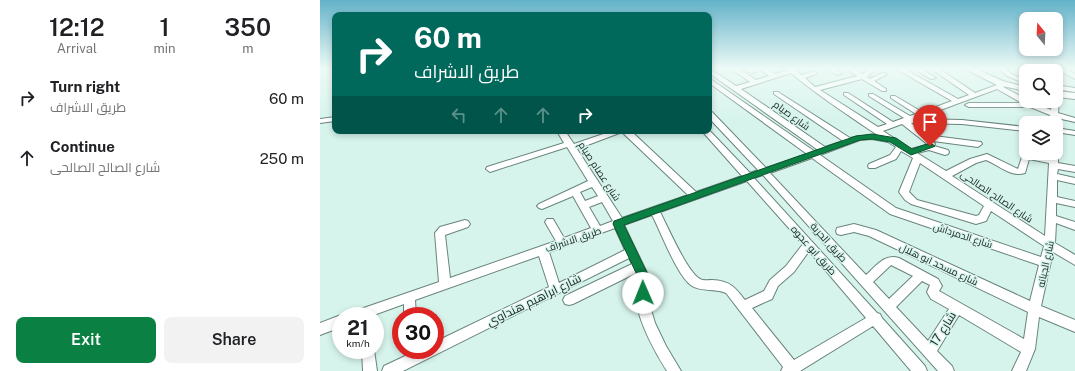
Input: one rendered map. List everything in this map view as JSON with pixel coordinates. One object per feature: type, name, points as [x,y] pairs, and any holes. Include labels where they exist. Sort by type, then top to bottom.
[{"type":"main road","points":[[1003,85],[1019,88]]},
{"type":"main road","points":[[1063,95],[1075,96]]},
{"type":"street","name":"شارع الدمرداش","points":[[716,85],[892,211],[1046,262]]},
{"type":"street","name":"شارع صيام","points":[[732,85],[824,150]]},
{"type":"street","points":[[736,88],[745,85]]},
{"type":"street","name":"شارع الصالح الصالحى","points":[[809,85],[1075,261]]},
{"type":"street","points":[[814,89],[829,85]]},
{"type":"street","points":[[877,85],[884,90]]},
{"type":"street","points":[[929,85],[957,101]]},
{"type":"street","points":[[959,85],[974,95]]},
{"type":"street","points":[[878,130],[1000,85]]},
{"type":"street","points":[[1001,85],[1019,97]]},
{"type":"street","points":[[1063,93],[1075,90]]},
{"type":"street","points":[[776,93],[854,139],[864,127],[861,120]]},
{"type":"street","points":[[846,94],[893,125]]},
{"type":"street","points":[[871,95],[906,120],[931,142],[929,146]]},
{"type":"street","points":[[893,97],[921,114]]},
{"type":"street","points":[[968,105],[1019,105]]},
{"type":"street","points":[[1035,108],[1048,116]]},
{"type":"street","name":"طريق الحرية","points":[[712,117],[765,172],[947,371]]},
{"type":"street","points":[[320,121],[332,119]]},
{"type":"street","points":[[1063,119],[1075,120]]},
{"type":"street","points":[[906,120],[947,121],[1019,128]]},
{"type":"street","points":[[1063,131],[1075,133]]},
{"type":"street","name":"شارع عصام صيام","points":[[563,134],[619,223],[645,281],[643,298],[644,308],[661,350],[674,371]]},
{"type":"street","points":[[490,169],[609,134]]},
{"type":"street","points":[[629,134],[695,196]]},
{"type":"street","name":"طريق ابو عجوه","points":[[709,134],[876,318],[920,371]]},
{"type":"street","name":"طريق الاشراف","points":[[383,307],[854,139],[872,137],[893,140]]},
{"type":"street","points":[[924,137],[978,144]]},
{"type":"street","points":[[872,166],[893,157],[901,145]]},
{"type":"street","points":[[945,152],[929,146],[914,154],[904,192],[908,198],[914,202],[976,220],[983,218],[989,205]]},
{"type":"street","points":[[946,175],[982,157],[990,158],[1007,168],[1019,172],[1022,171],[1025,160]]},
{"type":"street","points":[[1054,160],[1075,169]]},
{"type":"street","name":"شارع الجبانه","points":[[1018,371],[1029,349],[1034,309],[1050,244],[1052,218],[1052,176],[1054,160]]},
{"type":"street","points":[[1052,176],[1075,181]]},
{"type":"street","points":[[542,206],[594,182]]},
{"type":"street","points":[[575,190],[598,231]]},
{"type":"street","points":[[583,205],[604,198]]},
{"type":"street","points":[[1052,199],[1075,204]]},
{"type":"street","points":[[654,211],[686,271],[694,281],[699,284],[723,285],[730,289],[790,370],[876,318]]},
{"type":"street","points":[[1052,218],[1075,226]]},
{"type":"street","points":[[550,222],[562,243]]},
{"type":"street","points":[[445,284],[440,234],[444,230],[465,224]]},
{"type":"street","points":[[797,230],[812,224]]},
{"type":"street","name":"شارع مسجد ابو هلال","points":[[841,231],[854,228],[863,229],[1034,309],[1075,326]]},
{"type":"street","points":[[744,306],[768,295],[774,283],[790,269],[809,244]]},
{"type":"street","points":[[543,250],[555,290]]},
{"type":"street","name":"شارع ابراهيم هنداوي","points":[[444,344],[632,252]]},
{"type":"street","points":[[866,282],[890,260],[933,282],[936,285],[933,292],[934,294],[1029,349]]},
{"type":"street","points":[[569,300],[639,266]]},
{"type":"street","points":[[888,307],[921,275]]},
{"type":"street","points":[[409,297],[410,307]]},
{"type":"street","name":"شارع 17","points":[[929,352],[957,307]]},
{"type":"street","points":[[320,328],[332,324]]},
{"type":"street","points":[[369,359],[370,371]]},
{"type":"street","points":[[389,371],[407,359]]},
{"type":"route","points":[[643,293],[645,284],[644,277],[618,224],[859,138],[886,138],[893,140],[911,152],[930,146]]}]
